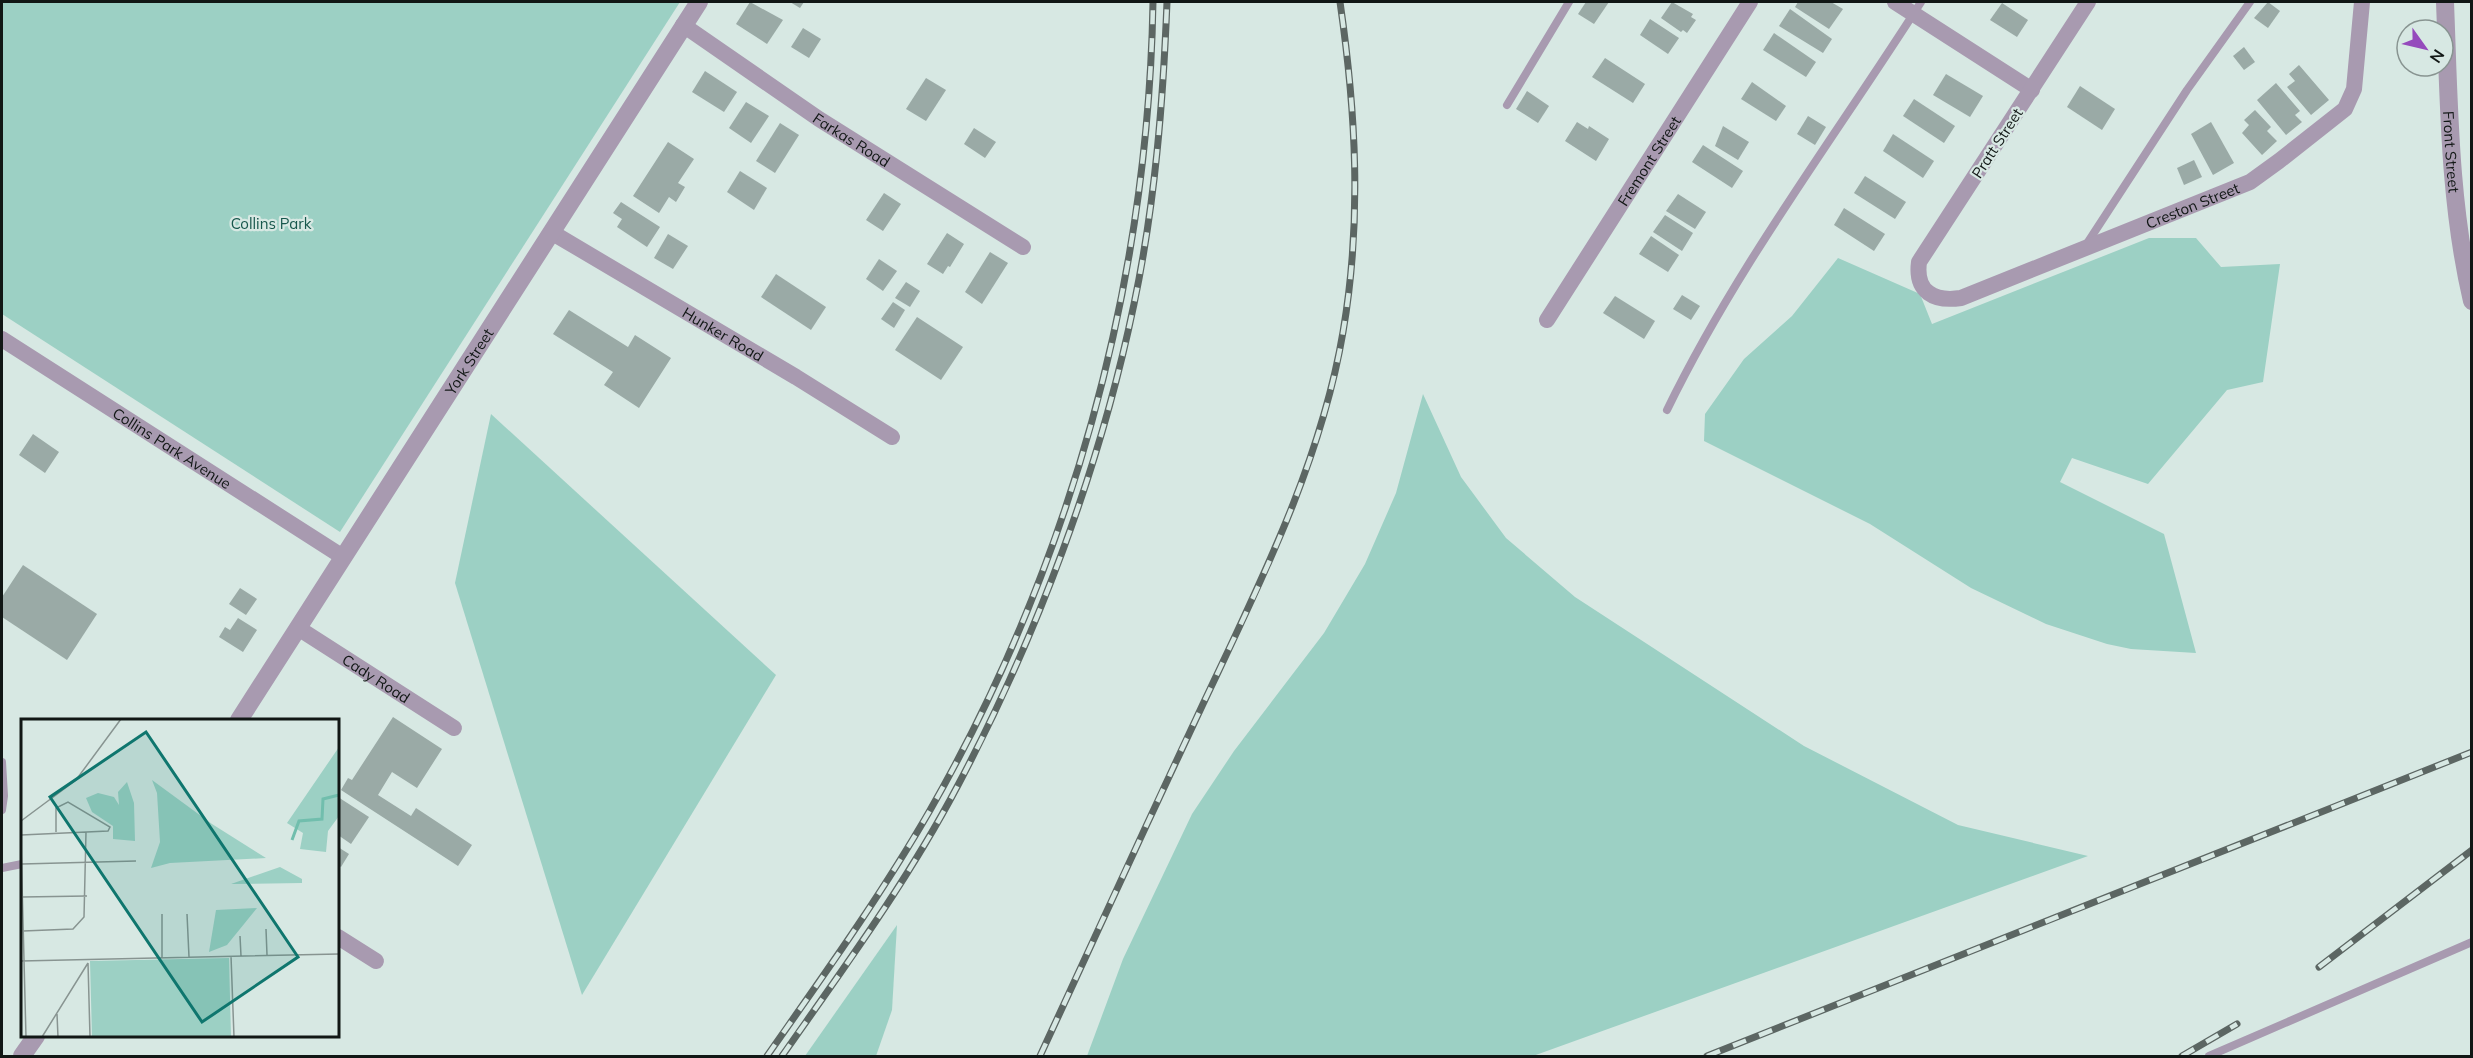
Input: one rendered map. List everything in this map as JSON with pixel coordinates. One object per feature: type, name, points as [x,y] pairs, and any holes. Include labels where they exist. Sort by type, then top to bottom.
[{"type":"street","name":"York Street","points":[[240,719],[699,2]]},
{"type":"street","name":"Fremont Street","points":[[1547,320],[1750,2]]},
{"type":"street","points":[[1895,2],[1917,8],[2032,90]]},
{"type":"street","name":"Pratt Street","points":[[1922,287],[1917,276],[1919,262],[2088,2]]},
{"type":"street","name":"Creston Street","points":[[1922,287],[1937,297],[1962,298],[2250,182],[2345,109],[2354,89],[2362,2]]},
{"type":"street","name":"Front Street","points":[[2445,2],[2454,195],[2472,301]]},
{"type":"street","name":"Farkas Road","points":[[683,25],[819,119],[1023,248]]},
{"type":"street","name":"Hunker Road","points":[[551,232],[796,376],[892,437]]},
{"type":"street","name":"Collins Park Avenue","points":[[2,339],[343,557]]},
{"type":"street","name":"Cady Road","points":[[298,628],[454,728]]},
{"type":"street","points":[[339,938],[376,961]]},
{"type":"street","points":[[22,1056],[35,1037]]},
{"type":"lane","points":[[1507,105],[1569,2]]},
{"type":"lane","points":[[2084,248],[2187,90],[2250,2]]},
{"type":"lane","points":[[1667,410],[1689,365],[1761,246],[1917,8]]},
{"type":"lane","points":[[2,762],[4,796],[2,810]]},
{"type":"lane","points":[[2,868],[21,864]]},
{"type":"lane","points":[[2209,1056],[2472,942]]},
{"type":"green space","name":"Collins Park","points":[[2,2],[680,2],[340,532],[2,314]]},
{"type":"green space","points":[[2149,238],[2196,238],[2221,267],[2280,264],[2263,382],[2227,390],[2148,484],[2072,458],[2060,482],[2164,534],[2196,653],[2131,649],[2107,644],[2046,624],[1971,588],[1870,524],[1704,441],[1705,414],[1744,359],[1792,316],[1838,258],[1920,294],[1932,324]]},
{"type":"green space","points":[[1423,394],[1461,477],[1506,538],[1575,597],[1804,746],[1958,825],[2088,856],[1533,1056],[1087,1056],[1123,959],[1192,814],[1234,751],[1324,633],[1365,564],[1396,493]]},
{"type":"green space","points":[[491,414],[776,675],[582,995],[455,583]]},
{"type":"green space","points":[[897,925],[892,1010],[876,1056],[805,1056]]},
{"type":"building","points":[[750,2],[783,20],[767,44],[736,24]]},
{"type":"building","points":[[790,2],[804,2],[800,8]]},
{"type":"building","points":[[1586,2],[1609,2],[1594,24],[1578,14]]},
{"type":"building","points":[[1672,2],[1693,14],[1691,17],[1696,20],[1687,33],[1683,30],[1681,32],[1661,18]]},
{"type":"building","points":[[1798,2],[1831,2],[1843,9],[1829,29],[1795,7]]},
{"type":"building","points":[[2268,2],[2280,11],[2268,28],[2254,18]]},
{"type":"building","points":[[2002,3],[2028,20],[2017,37],[1990,20]]},
{"type":"building","points":[[1790,9],[1832,39],[1823,53],[1779,26]]},
{"type":"building","points":[[1650,19],[1679,38],[1668,54],[1640,35]]},
{"type":"building","points":[[803,28],[821,39],[809,58],[791,47]]},
{"type":"building","points":[[1774,33],[1816,62],[1806,77],[1763,50]]},
{"type":"building","points":[[2244,47],[2255,62],[2244,70],[2233,56]]},
{"type":"building","points":[[1605,58],[1645,84],[1633,103],[1592,77]]},
{"type":"building","points":[[2299,65],[2329,100],[2311,115],[2287,87],[2295,81],[2289,74]]},
{"type":"building","points":[[705,71],[737,92],[724,112],[692,92]]},
{"type":"building","points":[[1946,74],[1983,96],[1970,117],[1933,95]]},
{"type":"building","points":[[926,78],[946,90],[926,121],[906,109]]},
{"type":"building","points":[[1752,82],[1786,106],[1776,121],[1741,99]]},
{"type":"building","points":[[2276,83],[2300,111],[2295,115],[2302,122],[2286,135],[2257,100]]},
{"type":"building","points":[[2080,86],[2115,109],[2102,130],[2067,107]]},
{"type":"building","points":[[1527,91],[1549,106],[1538,123],[1516,109]]},
{"type":"building","points":[[1914,99],[1955,126],[1944,143],[1903,116]]},
{"type":"building","points":[[746,102],[769,116],[751,143],[729,128]]},
{"type":"building","points":[[2255,110],[2271,127],[2267,131],[2277,141],[2262,155],[2242,133],[2249,125],[2244,120]]},
{"type":"building","points":[[1808,116],[1826,127],[1815,145],[1797,134]]},
{"type":"building","points":[[1577,122],[1588,129],[1589,126],[1609,139],[1596,161],[1565,141]]},
{"type":"building","points":[[2211,122],[2234,163],[2213,175],[2191,134]]},
{"type":"building","points":[[780,123],[799,135],[775,173],[756,161]]},
{"type":"building","points":[[1723,126],[1749,142],[1738,160],[1715,146]]},
{"type":"building","points":[[974,128],[996,142],[985,158],[964,144]]},
{"type":"building","points":[[1893,134],[1934,161],[1923,178],[1883,151]]},
{"type":"building","points":[[668,142],[694,159],[678,183],[685,187],[676,202],[669,197],[659,213],[633,196]]},
{"type":"building","points":[[1703,145],[1743,171],[1732,188],[1692,162]]},
{"type":"building","points":[[2194,160],[2202,177],[2184,185],[2177,168]]},
{"type":"building","points":[[740,171],[767,188],[754,210],[727,192]]},
{"type":"building","points":[[1865,176],[1906,202],[1895,219],[1854,193]]},
{"type":"building","points":[[884,193],[901,204],[883,231],[866,220]]},
{"type":"building","points":[[1678,194],[1706,212],[1695,229],[1666,211]]},
{"type":"building","points":[[621,202],[660,227],[647,247],[617,227],[622,219],[613,213]]},
{"type":"building","points":[[1844,208],[1885,234],[1874,251],[1834,225]]},
{"type":"building","points":[[1665,215],[1693,233],[1682,251],[1653,232]]},
{"type":"building","points":[[947,233],[964,244],[943,274],[927,264]]},
{"type":"building","points":[[668,234],[688,246],[673,269],[654,258]]},
{"type":"building","points":[[1651,236],[1679,255],[1668,272],[1639,254]]},
{"type":"building","points":[[990,252],[1008,263],[982,304],[965,292]]},
{"type":"building","points":[[879,259],[897,271],[883,291],[866,279]]},
{"type":"building","points":[[776,274],[826,307],[811,330],[761,297]]},
{"type":"building","points":[[906,282],[920,291],[910,307],[895,298]]},
{"type":"building","points":[[1682,295],[1700,306],[1691,320],[1673,309]]},
{"type":"building","points":[[1615,296],[1655,321],[1644,339],[1603,313]]},
{"type":"building","points":[[893,302],[905,310],[894,328],[881,319]]},
{"type":"building","points":[[569,310],[628,347],[635,335],[671,358],[639,408],[604,385],[613,372],[553,334]]},
{"type":"building","points":[[917,317],[963,347],[941,380],[895,350]]},
{"type":"building","points":[[33,434],[59,452],[45,473],[19,455]]},
{"type":"building","points":[[23,565],[97,614],[67,660],[2,617],[2,597]]},
{"type":"building","points":[[240,588],[257,599],[246,615],[229,604]]},
{"type":"building","points":[[238,618],[257,630],[243,652],[219,637],[225,627],[230,630]]},
{"type":"building","points":[[393,717],[442,749],[417,788],[392,772],[378,795],[411,816],[416,808],[472,845],[458,866],[341,790],[348,778],[352,780]]},
{"type":"building","points":[[339,798],[369,817],[351,844],[339,836]]},
{"type":"building","points":[[339,848],[349,854],[341,867],[339,866]]},
{"type":"railway","points":[[767,1056],[871,905],[929,812],[979,718],[1023,621],[1061,522],[1092,421],[1117,318],[1136,213],[1148,108],[1153,2]]},
{"type":"railway","points":[[782,1056],[874,924],[938,822],[1013,672],[1062,552],[1103,428],[1134,304],[1153,191],[1167,2]]},
{"type":"railway","points":[[1040,1056],[1266,569],[1304,476],[1320,429],[1343,332],[1353,249],[1355,208],[1353,125],[1340,2]]},
{"type":"railway","points":[[1707,1056],[2472,752]]},
{"type":"railway","points":[[2319,967],[2472,850]]},
{"type":"railway","points":[[2182,1056],[2237,1024]]}]
